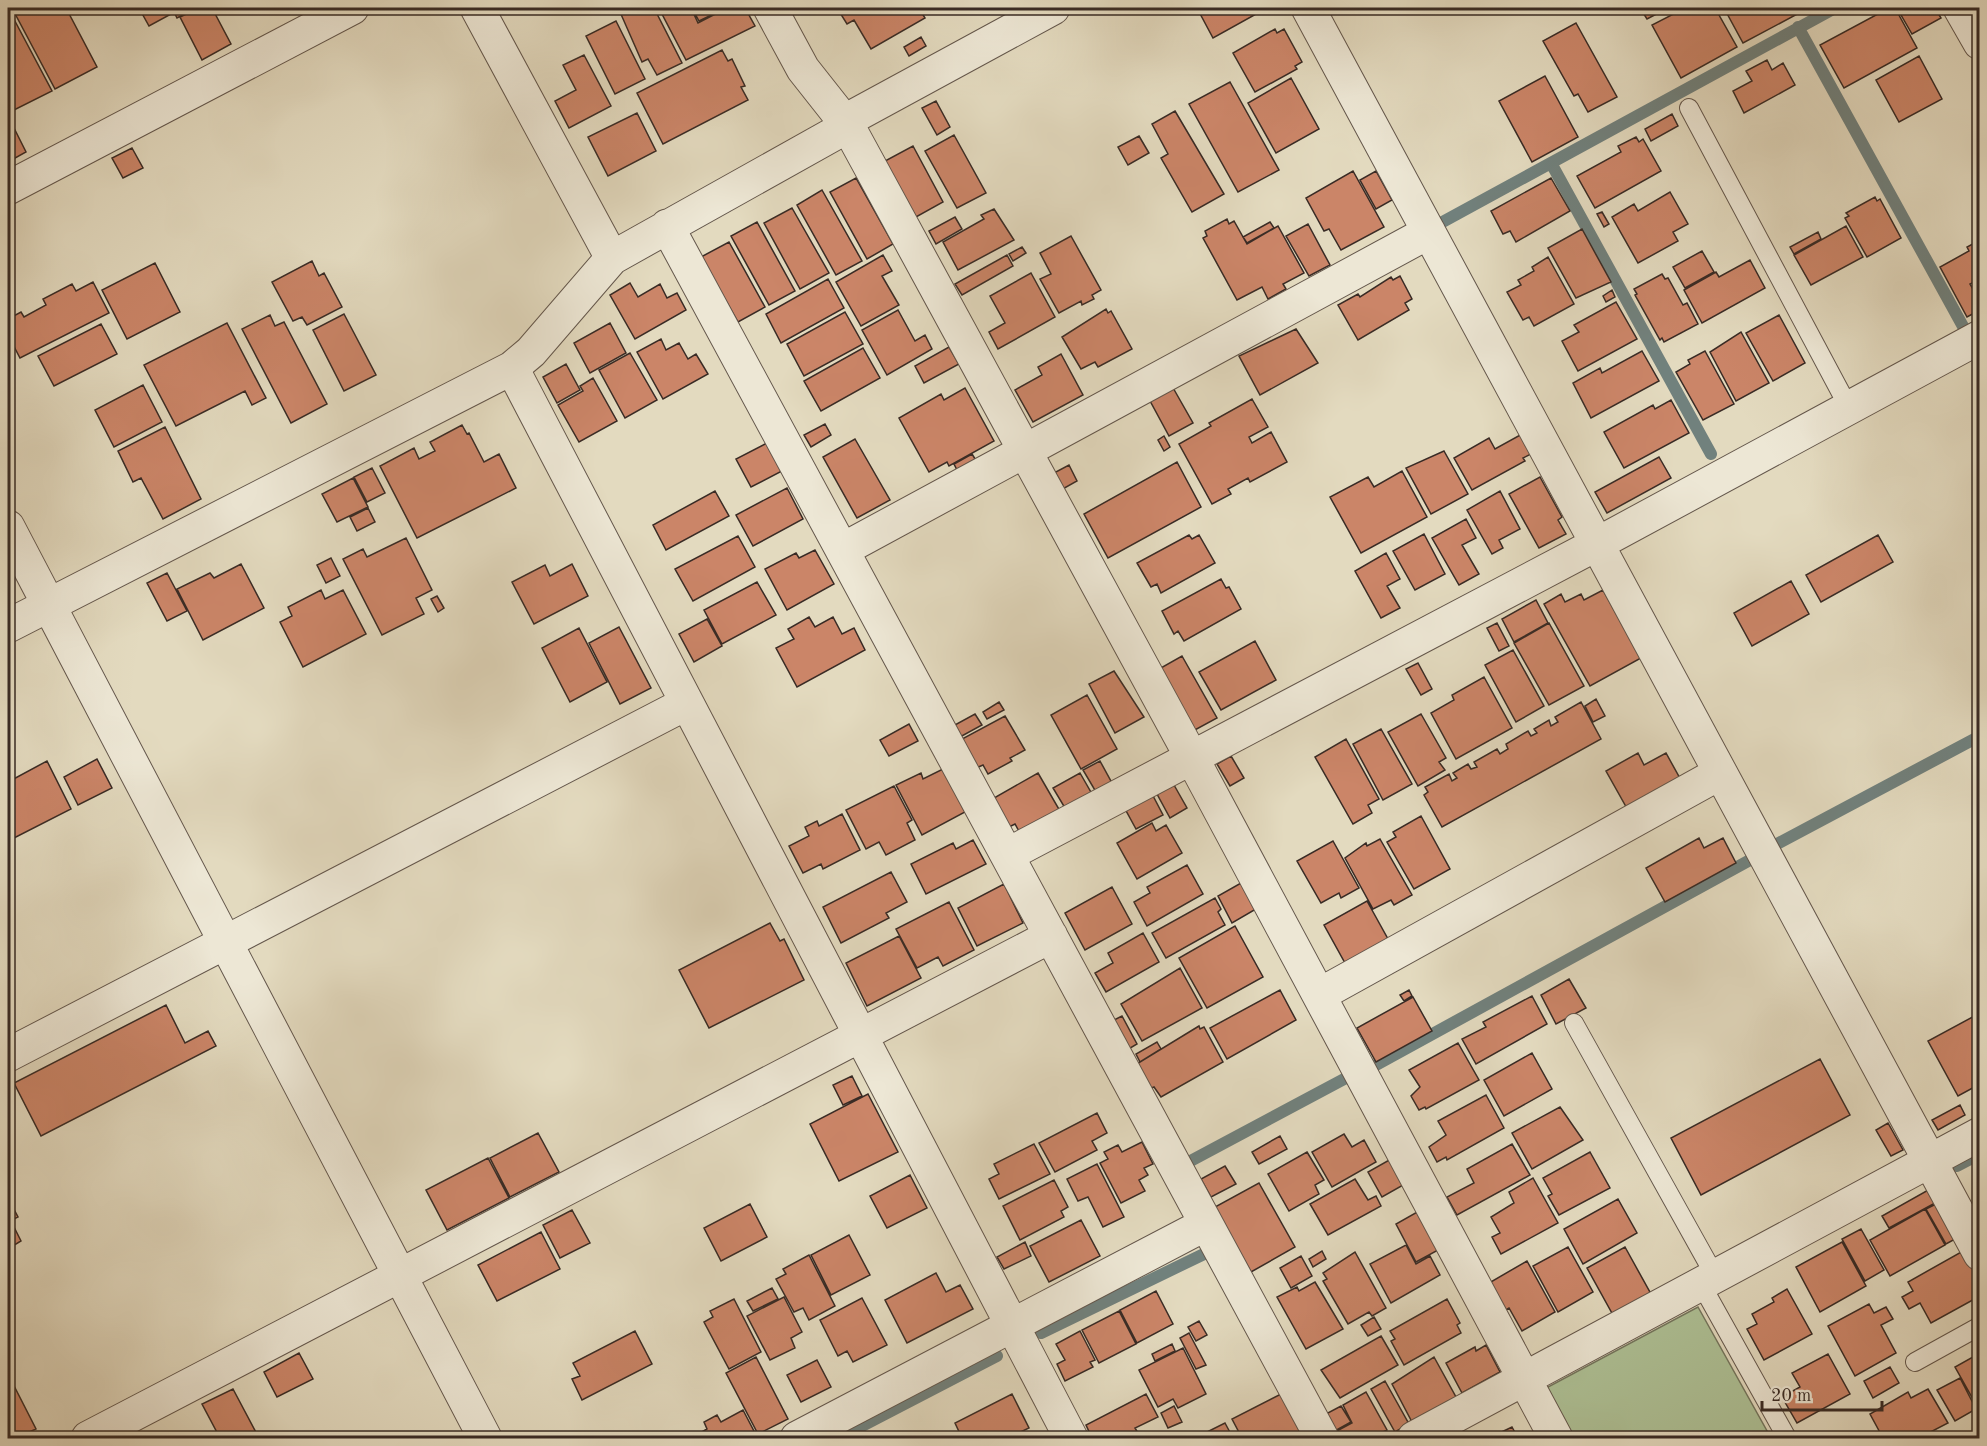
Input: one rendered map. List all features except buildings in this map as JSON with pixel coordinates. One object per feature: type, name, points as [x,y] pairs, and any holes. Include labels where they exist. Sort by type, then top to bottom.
[{"type":"street","points":[[8,188],[352,8]]},
{"type":"street","points":[[477,8],[612,258]]},
{"type":"street","points":[[770,8],[803,69],[846,124],[1192,758],[1556,1438]]},
{"type":"street","points":[[8,626],[512,368],[531,352],[612,258],[1053,8]]},
{"type":"street","points":[[1308,8],[1980,1254]]},
{"type":"street","points":[[1960,8],[1980,43]]},
{"type":"street","points":[[667,226],[1322,1438]]},
{"type":"street","points":[[842,550],[1429,232]]},
{"type":"street","points":[[1007,855],[1597,544],[1980,337]]},
{"type":"street","points":[[512,368],[859,1037],[1071,1438]]},
{"type":"street","points":[[8,527],[485,1438]]},
{"type":"street","points":[[8,1056],[687,703]]},
{"type":"street","points":[[1319,995],[1720,772]]},
{"type":"street","points":[[88,1438],[1051,936]]},
{"type":"street","points":[[1414,1438],[1980,1134]]},
{"type":"street","points":[[797,1438],[1206,1224]]},
{"type":"lane","points":[[1689,108],[1849,408]]},
{"type":"lane","points":[[1574,1023],[1708,1280],[1787,1438]]},
{"type":"lane","points":[[1915,1362],[1980,1326]]},
{"type":"green space","points":[[1698,1307],[1771,1438],[1569,1438],[1545,1396],[1548,1387]]},
{"type":"waterway","points":[[1437,225],[1835,8]]},
{"type":"waterway","points":[[1798,27],[1965,330]]},
{"type":"waterway","points":[[1551,163],[1711,454]]},
{"type":"waterway","points":[[1777,844],[1980,736]]},
{"type":"waterway","points":[[1376,1065],[1750,860]]},
{"type":"waterway","points":[[1183,1165],[1346,1078]]},
{"type":"waterway","points":[[1957,1166],[1980,1154]]},
{"type":"waterway","points":[[1041,1333],[1204,1254]]},
{"type":"waterway","points":[[839,1438],[997,1356]]}]
